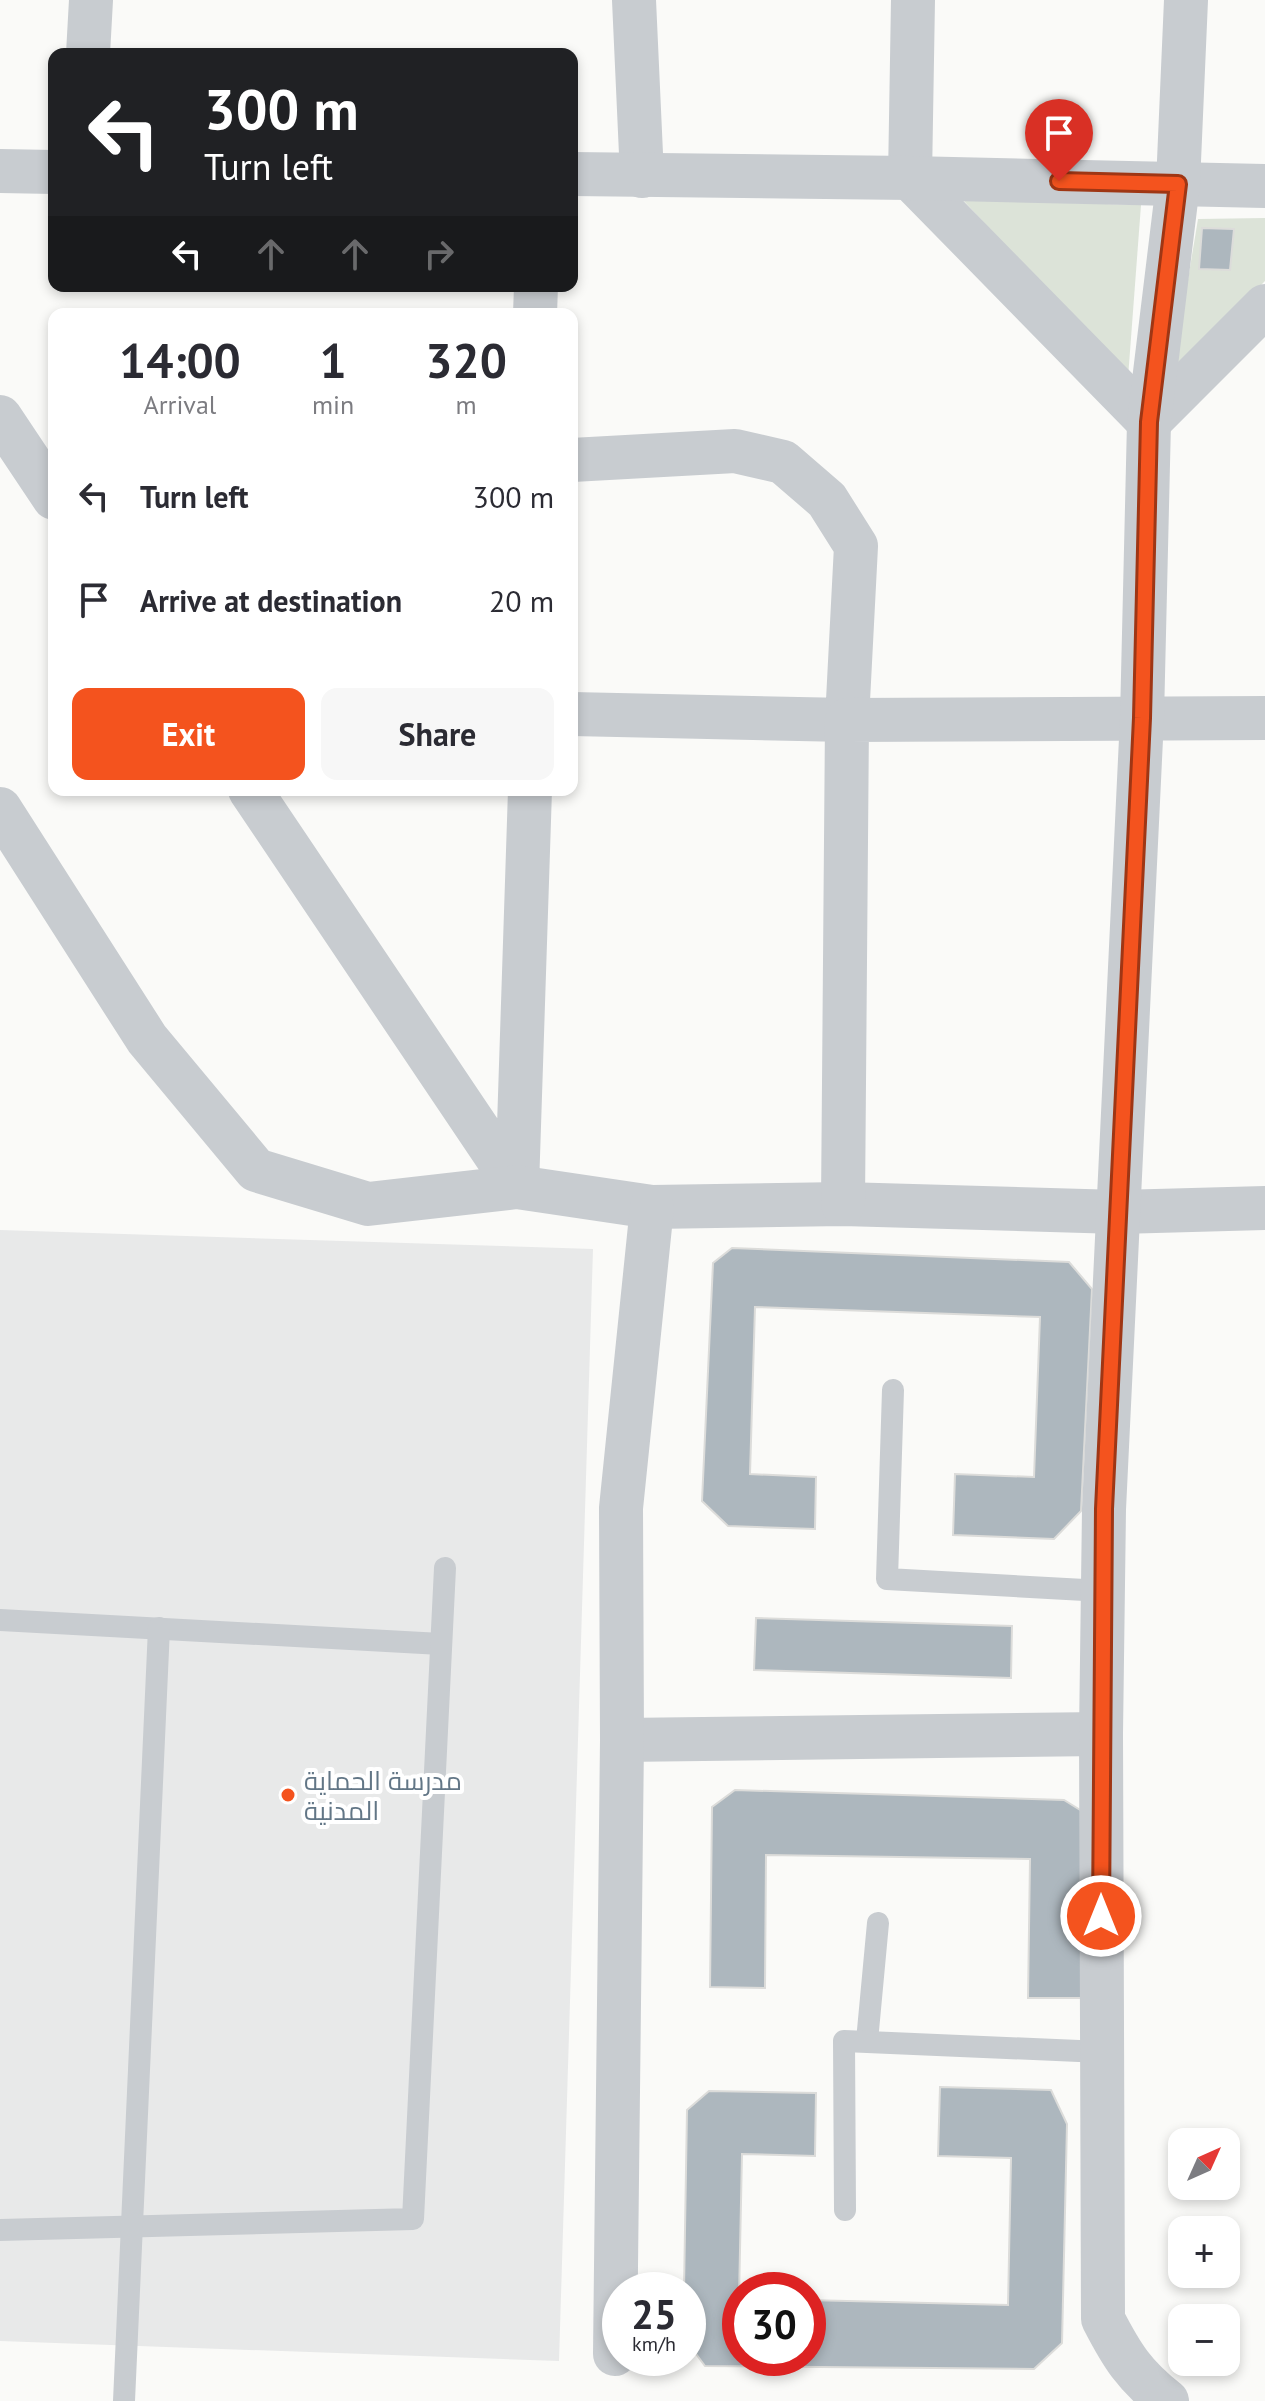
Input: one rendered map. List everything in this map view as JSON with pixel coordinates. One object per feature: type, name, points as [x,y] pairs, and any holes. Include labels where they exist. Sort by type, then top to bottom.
[{"type":"street","points":[[88,48],[91,0]]},
{"type":"street","points":[[634,0],[642,176]]},
{"type":"street","points":[[913,0],[910,178],[1149,422]]},
{"type":"street","points":[[1167,2401],[1142,2382],[1120,2352],[1103,2319],[1101,1734],[1104,1509],[1142,718],[1149,422],[1178,184],[1186,0]]},
{"type":"street","points":[[0,171],[48,172]]},
{"type":"street","points":[[578,174],[1265,186]]},
{"type":"street","points":[[1149,422],[1265,306]]},
{"type":"street","points":[[0,417],[48,489]]},
{"type":"street","points":[[578,460],[735,451],[783,462],[827,500],[856,546],[847,720],[843,1204]]},
{"type":"street","points":[[578,714],[847,720],[1265,718]]},
{"type":"street","points":[[254,796],[517,1187]]},
{"type":"street","points":[[517,1187],[530,796]]},
{"type":"street","points":[[0,809],[147,1039],[256,1170],[368,1204],[517,1187],[652,1207],[843,1204],[1119,1212],[1265,1208]]},
{"type":"street","points":[[616,2272],[622,1740],[621,1508],[652,1207]]},
{"type":"street","points":[[622,1740],[1101,1734]]},
{"type":"lane","points":[[893,1390],[887,1579],[1103,1591]]},
{"type":"lane","points":[[0,2230],[413,2219],[445,1568]]},
{"type":"lane","points":[[0,1620],[441,1644]]},
{"type":"lane","points":[[124,2401],[159,1628]]},
{"type":"lane","points":[[867,2041],[878,1923]]},
{"type":"lane","points":[[845,2210],[844,2041],[1102,2052]]},
{"type":"shaded area","points":[[963,200],[1141,205],[1128,378]]},
{"type":"shaded area","points":[[1265,218],[1265,281],[1172,376],[1198,219]]},
{"type":"shaded area","name":"مدرسة الحماية المدنية","points":[[0,1230],[593,1249],[559,2361],[0,2341]]},
{"type":"building","points":[[1202,228],[1234,229],[1230,270],[1199,269]]},
{"type":"building","points":[[732,1248],[1069,1262],[1092,1289],[1081,1511],[1054,1539],[953,1535],[955,1474],[1034,1477],[1040,1317],[755,1307],[750,1474],[816,1477],[815,1529],[728,1526],[702,1501],[713,1263]]},
{"type":"building","points":[[756,1618],[1012,1626],[1011,1678],[754,1670]]},
{"type":"building","points":[[735,1790],[1064,1800],[1085,1813],[1083,1998],[1028,1998],[1030,1859],[766,1855],[765,1988],[710,1987],[712,1807]]},
{"type":"building","points":[[940,2087],[1051,2090],[1067,2124],[1062,2343],[1034,2369],[826,2367],[826,2300],[1008,2305],[1011,2158],[938,2156]]},
{"type":"building","points":[[709,2091],[816,2093],[815,2156],[742,2154],[740,2272],[722,2272],[722,2366],[706,2366],[706,2272],[684,2272],[687,2110]]},
{"type":"place","name":"مدرسة الحماية المدنية","points":[[288,1795]]},
{"type":"route","points":[[1059,181],[1178,184],[1149,422],[1142,718],[1102,1569],[1101,1916]]}]
